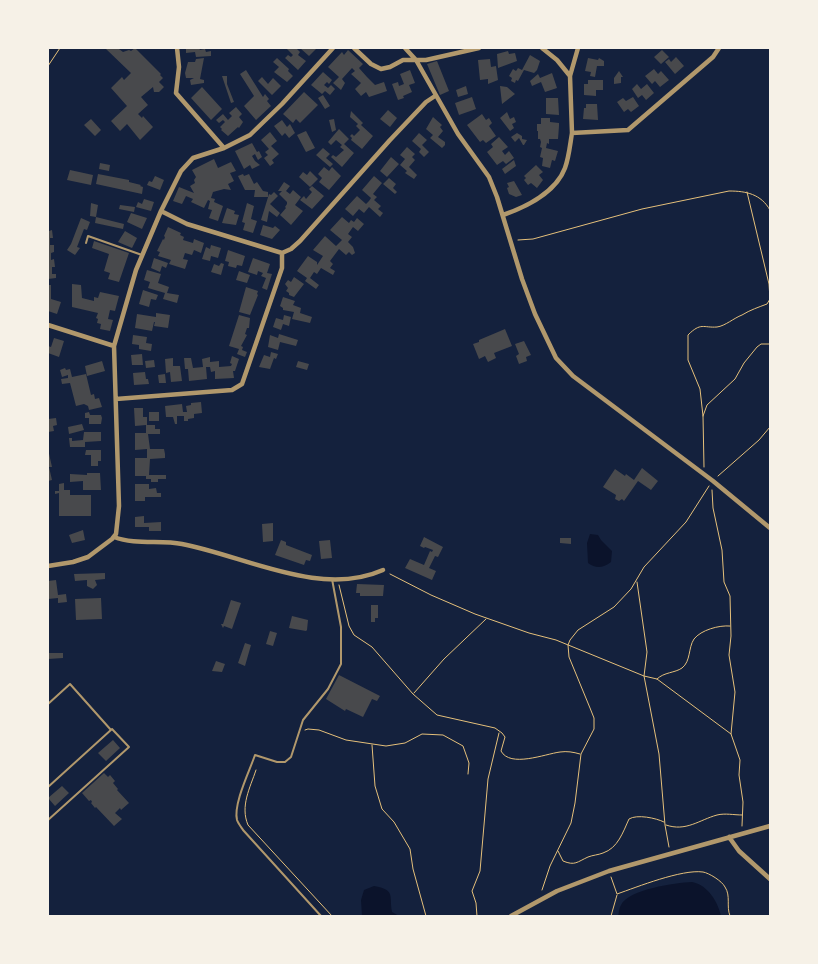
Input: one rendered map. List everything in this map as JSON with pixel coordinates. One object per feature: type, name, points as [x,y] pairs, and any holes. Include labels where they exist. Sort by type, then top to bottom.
[{"type":"street","points":[[177,48],[179,68],[176,93],[224,148]]},
{"type":"street","points":[[48,566],[88,558],[114,537],[117,529],[119,506],[114,346],[136,270],[161,211],[181,171],[193,158],[224,148],[250,135],[282,104],[333,48]]},
{"type":"street","points":[[354,48],[372,64],[381,69],[390,67],[403,60],[426,60],[479,48]]},
{"type":"street","points":[[405,48],[416,60],[458,134],[489,178],[503,214],[534,314],[551,349],[564,367],[770,528]]},
{"type":"street","points":[[542,48],[557,60],[570,76]]},
{"type":"street","points":[[503,214],[514,211],[538,199],[555,184],[564,170],[572,133],[570,76],[578,48]]},
{"type":"street","points":[[572,133],[628,130],[713,57],[718,48]]},
{"type":"street","points":[[161,211],[187,224],[282,253],[291,250],[390,140],[426,102],[435,96]]},
{"type":"street","points":[[116,399],[232,390],[242,384],[282,268],[282,253]]},
{"type":"street","points":[[48,324],[114,346]]},
{"type":"street","points":[[114,537],[129,542],[153,541],[183,544],[303,576],[334,579],[367,575],[385,570]]},
{"type":"street","points":[[511,916],[557,891],[608,871],[770,826]]},
{"type":"street","points":[[730,837],[739,852],[770,879]]},
{"type":"lane","points":[[86,243],[88,236],[142,255]]},
{"type":"lane","points":[[321,916],[237,821],[238,804],[255,755],[277,762],[285,762],[291,757],[303,720],[328,689],[341,664],[341,627],[334,579]]},
{"type":"lane","points":[[48,704],[70,684],[111,730],[129,747],[48,820]]},
{"type":"lane","points":[[48,787],[111,730]]},
{"type":"path","points":[[48,66],[60,48]]},
{"type":"path","points":[[510,239],[522,241],[534,239],[642,209],[729,191],[746,192],[759,197],[767,204],[770,210]]},
{"type":"path","points":[[698,465],[704,470],[703,416],[700,389],[688,360],[688,334],[703,325],[716,327],[722,325],[770,301],[768,284],[746,192]]},
{"type":"path","points":[[703,416],[707,405],[735,379],[744,362],[757,347],[761,344],[770,344]]},
{"type":"path","points":[[544,886],[546,875],[571,823],[580,754],[594,729],[594,718],[571,663],[568,645],[578,630],[614,607],[631,590],[644,567],[686,522],[712,482],[759,440],[770,427]]},
{"type":"path","points":[[712,482],[714,508],[722,550],[724,582],[730,596],[729,655],[735,692],[731,734],[740,760],[738,774],[743,802],[742,830]]},
{"type":"path","points":[[385,570],[431,595],[486,618],[529,634],[556,640],[644,676],[657,679],[731,734]]},
{"type":"path","points":[[334,579],[344,598],[349,626],[354,634],[372,647],[413,694],[437,715],[498,729],[505,737],[501,752],[504,757],[510,759],[545,756],[563,752],[580,754]]},
{"type":"path","points":[[637,581],[647,652],[644,676],[660,754],[665,824],[669,847]]},
{"type":"path","points":[[413,694],[444,659],[486,618]]},
{"type":"path","points":[[657,679],[660,676],[682,668],[686,663],[694,640],[700,634],[721,625],[730,626]]},
{"type":"path","points":[[300,733],[308,729],[319,730],[346,740],[386,746],[405,743],[422,734],[443,735],[463,746],[469,763],[468,774]]},
{"type":"path","points":[[477,916],[476,903],[472,891],[480,871],[488,779],[499,732]]},
{"type":"path","points":[[372,745],[375,786],[382,810],[394,822],[410,849],[413,870],[426,916]]},
{"type":"path","points":[[257,765],[244,806],[244,815],[248,825],[332,916]]},
{"type":"path","points":[[558,850],[562,861],[574,864],[593,855],[605,853],[618,843],[632,817],[642,816],[683,828],[690,827],[716,815],[743,815]]},
{"type":"path","points":[[608,871],[617,894],[611,916]]},
{"type":"path","points":[[617,894],[667,877],[703,872],[725,885],[729,895],[730,916]]},
{"type":"water","points":[[590,534],[598,535],[612,551],[611,562],[602,567],[588,563],[587,543]]},
{"type":"water","points":[[692,882],[707,890],[717,905],[721,916],[618,916],[621,905],[633,895],[653,888]]},
{"type":"water","points":[[374,886],[386,889],[389,892],[392,912],[399,916],[362,916],[361,900],[364,890]]},
{"type":"building","points":[[121,48],[119,49],[123,52],[131,51],[135,48],[163,78],[159,82],[164,87],[159,92],[154,92],[153,87],[141,97],[148,105],[138,114],[142,118],[143,116],[153,127],[140,140],[127,124],[120,131],[111,121],[127,106],[111,88],[122,77],[124,80],[131,73],[106,49]]},
{"type":"building","points":[[186,48],[205,49],[206,52],[211,51],[211,56],[196,57],[195,52],[186,53]]},
{"type":"building","points":[[286,48],[296,48],[300,52],[298,55],[306,61],[298,70],[285,58],[288,55],[291,57],[293,55]]},
{"type":"building","points":[[300,48],[317,48],[309,56]]},
{"type":"building","points":[[348,50],[363,64],[359,68],[367,77],[375,85],[384,82],[387,91],[369,97],[366,92],[361,96],[355,89],[361,83],[351,74],[355,71],[352,68],[342,79],[345,83],[341,90],[333,83],[339,77],[328,67],[342,52],[344,55]]},
{"type":"building","points":[[662,50],[669,57],[661,64],[654,57]]},
{"type":"building","points":[[508,51],[509,54],[515,53],[517,61],[498,68],[497,54]]},
{"type":"building","points":[[530,55],[540,61],[537,70],[534,73],[524,70],[518,81],[516,80],[515,83],[511,81],[512,78],[509,76],[513,69],[516,71],[518,68],[522,70]]},
{"type":"building","points":[[676,57],[684,66],[675,74],[665,62],[669,59],[671,62]]},
{"type":"building","points":[[204,58],[200,79],[204,80],[204,83],[191,85],[190,80],[194,78],[186,78],[185,73],[188,62],[195,62],[196,59]]},
{"type":"building","points":[[277,58],[289,69],[288,71],[293,76],[287,82],[274,72],[279,67],[273,62]]},
{"type":"building","points":[[588,58],[598,60],[599,58],[604,61],[604,66],[597,66],[595,77],[590,76],[591,72],[585,71]]},
{"type":"building","points":[[490,59],[491,67],[496,66],[498,80],[488,84],[488,79],[480,80],[478,60]]},
{"type":"building","points":[[437,61],[449,91],[440,95],[427,64]]},
{"type":"building","points":[[654,69],[658,74],[661,71],[669,80],[660,87],[655,81],[652,84],[645,76]]},
{"type":"building","points":[[246,70],[263,97],[265,94],[269,99],[267,101],[271,106],[256,120],[244,106],[254,96],[240,74]]},
{"type":"building","points":[[410,70],[415,83],[409,85],[412,92],[398,100],[392,84],[398,82],[399,86],[404,84],[400,74]]},
{"type":"building","points":[[619,71],[623,77],[621,77],[621,83],[614,84],[614,78]]},
{"type":"building","points":[[323,72],[332,80],[329,84],[327,82],[324,85],[328,88],[331,85],[335,89],[330,95],[325,91],[322,94],[311,85]]},
{"type":"building","points":[[552,73],[557,88],[545,92],[541,82],[532,86],[530,81],[538,74],[540,78]]},
{"type":"building","points":[[222,76],[227,76],[227,84],[234,102],[231,103]]},
{"type":"building","points":[[262,77],[268,84],[273,78],[281,86],[272,95],[258,81]]},
{"type":"building","points":[[588,80],[603,80],[603,90],[596,90],[596,96],[584,95],[584,84],[588,84]]},
{"type":"building","points":[[637,84],[641,89],[647,84],[654,93],[646,100],[642,95],[638,98],[632,89]]},
{"type":"building","points":[[466,86],[468,94],[458,97],[456,90]]},
{"type":"building","points":[[500,86],[507,87],[515,94],[502,104]]},
{"type":"building","points":[[202,87],[222,109],[211,120],[191,98]]},
{"type":"building","points":[[304,92],[318,105],[300,123],[296,119],[293,123],[283,114]]},
{"type":"building","points":[[323,95],[330,106],[325,109],[318,98]]},
{"type":"building","points":[[472,97],[476,109],[459,115],[455,103]]},
{"type":"building","points":[[633,97],[639,106],[631,112],[628,109],[624,112],[617,102],[623,98],[626,101]]},
{"type":"building","points":[[546,98],[558,98],[559,115],[546,114]]},
{"type":"building","points":[[586,104],[597,104],[598,120],[583,119]]},
{"type":"building","points":[[236,107],[242,114],[239,117],[243,122],[239,128],[228,136],[220,127],[225,122],[223,120],[219,123],[216,120],[223,114],[228,120],[232,116],[229,113]]},
{"type":"building","points":[[388,110],[397,118],[390,127],[380,119]]},
{"type":"building","points":[[351,111],[363,123],[361,125],[373,136],[362,149],[351,140],[350,136],[352,134],[354,136],[360,130],[356,126],[358,124],[350,117]]},
{"type":"building","points":[[507,112],[510,119],[514,117],[516,122],[512,124],[514,128],[510,131],[500,118]]},
{"type":"building","points":[[482,114],[486,120],[489,118],[492,123],[489,126],[496,136],[486,143],[483,140],[480,142],[467,125]]},
{"type":"building","points":[[433,117],[442,125],[440,127],[443,131],[438,137],[445,142],[442,148],[430,138],[433,135],[426,129]]},
{"type":"building","points":[[541,118],[550,118],[550,122],[559,123],[558,139],[549,139],[549,144],[547,143],[546,148],[558,151],[555,161],[552,160],[550,168],[542,166],[543,158],[540,157],[542,148],[540,147],[540,139],[538,139],[537,124],[541,124]]},
{"type":"building","points":[[91,119],[101,130],[95,136],[84,125]]},
{"type":"building","points":[[334,119],[336,130],[332,132],[329,120]]},
{"type":"building","points":[[282,120],[287,127],[290,124],[295,133],[289,138],[285,133],[282,136],[274,126]]},
{"type":"building","points":[[339,129],[349,139],[344,144],[354,153],[342,167],[331,157],[333,155],[336,157],[344,150],[340,147],[342,145],[336,140],[331,145],[328,142]]},
{"type":"building","points":[[306,131],[315,148],[306,152],[297,135]]},
{"type":"building","points":[[270,132],[277,141],[271,146],[279,154],[272,160],[274,163],[270,166],[264,158],[268,155],[265,152],[269,149],[261,140]]},
{"type":"building","points":[[419,133],[427,140],[422,145],[429,152],[424,157],[419,152],[421,149],[412,141]]},
{"type":"building","points":[[517,133],[522,136],[522,139],[527,140],[524,145],[519,138],[515,142],[511,137]]},
{"type":"building","points":[[499,137],[508,147],[502,151],[505,155],[509,151],[514,158],[506,164],[503,161],[497,165],[487,152],[493,147],[491,144]]},
{"type":"building","points":[[252,143],[262,157],[258,160],[255,154],[252,156],[260,165],[252,169],[250,165],[244,169],[235,151]]},
{"type":"building","points":[[407,147],[415,154],[412,157],[415,160],[409,167],[417,175],[414,179],[405,173],[407,171],[400,165],[405,159],[400,155]]},
{"type":"building","points":[[323,148],[330,154],[326,158],[333,164],[330,167],[316,155]]},
{"type":"building","points":[[391,157],[399,164],[387,177],[380,171]]},
{"type":"building","points":[[214,159],[218,168],[231,162],[236,171],[230,173],[234,181],[228,184],[231,190],[224,189],[213,192],[211,198],[215,199],[214,202],[223,206],[218,221],[209,218],[212,210],[208,209],[210,201],[208,200],[204,208],[191,202],[193,199],[186,196],[182,204],[173,201],[179,187],[194,193],[190,186],[195,183],[196,177],[192,170]]},
{"type":"building","points":[[514,160],[516,166],[505,174],[502,169]]},
{"type":"building","points":[[100,163],[110,165],[109,171],[99,169]]},
{"type":"building","points":[[536,165],[543,172],[539,175],[543,180],[537,188],[531,183],[528,185],[524,180],[526,178],[524,176]]},
{"type":"building","points":[[324,167],[329,171],[332,167],[341,176],[329,190],[319,182],[322,178],[318,174]]},
{"type":"building","points":[[70,170],[93,175],[91,185],[67,180]]},
{"type":"building","points":[[310,171],[318,179],[310,187],[299,177],[303,172],[307,175]]},
{"type":"building","points":[[98,174],[129,180],[129,182],[141,185],[143,187],[142,194],[96,184]]},
{"type":"building","points":[[243,174],[244,176],[249,174],[254,184],[257,182],[263,191],[268,192],[268,197],[254,197],[255,190],[245,190],[238,176]]},
{"type":"building","points":[[155,176],[164,180],[160,190],[147,185],[149,181],[152,182]]},
{"type":"building","points":[[374,176],[382,183],[373,194],[377,197],[374,200],[381,206],[378,209],[383,213],[380,217],[369,207],[364,213],[359,209],[353,216],[345,209],[357,196],[366,204],[369,201],[371,198],[362,190]]},
{"type":"building","points":[[389,178],[396,184],[393,188],[397,192],[395,194],[383,184]]},
{"type":"building","points":[[514,181],[522,195],[516,197],[509,194],[507,188],[509,187],[507,183]]},
{"type":"building","points":[[284,182],[290,186],[286,191],[290,194],[293,190],[301,197],[295,205],[303,211],[291,225],[280,215],[287,204],[279,194],[282,191],[278,191]]},
{"type":"building","points":[[312,186],[324,196],[312,209],[300,200],[304,196],[306,199],[312,192],[309,189]]},
{"type":"building","points":[[274,192],[278,196],[270,204],[280,213],[277,217],[269,211],[267,222],[261,220],[269,194],[271,195]]},
{"type":"building","points":[[144,199],[154,202],[151,211],[136,207],[138,202],[142,204]]},
{"type":"building","points":[[91,203],[98,205],[96,217],[90,216]]},
{"type":"building","points":[[247,203],[254,206],[251,219],[257,221],[253,233],[243,230],[245,223],[242,222]]},
{"type":"building","points":[[120,205],[135,207],[134,212],[119,209]]},
{"type":"building","points":[[227,208],[235,211],[234,214],[239,215],[236,225],[222,223]]},
{"type":"building","points":[[131,213],[147,218],[142,229],[127,222]]},
{"type":"building","points":[[96,217],[124,224],[123,229],[95,223]]},
{"type":"building","points":[[342,217],[349,223],[351,220],[354,222],[357,218],[364,224],[358,231],[353,227],[348,234],[352,237],[348,242],[353,247],[355,253],[352,255],[349,252],[346,255],[339,249],[330,261],[333,264],[330,268],[335,271],[333,275],[321,268],[317,274],[314,272],[310,278],[319,285],[316,289],[305,281],[307,278],[297,271],[308,256],[317,262],[317,265],[323,256],[313,250],[325,236],[336,246],[342,240],[330,230]]},
{"type":"building","points":[[81,218],[90,222],[87,230],[84,229],[77,247],[80,248],[75,255],[67,250]]},
{"type":"building","points":[[263,225],[273,228],[275,226],[280,230],[272,239],[260,235]]},
{"type":"building","points":[[48,227],[49,231],[52,230],[53,238],[50,238],[50,245],[54,245],[54,252],[51,253],[51,260],[54,259],[55,267],[52,267],[52,274],[56,274],[56,278],[48,279]]},
{"type":"building","points":[[168,227],[181,233],[180,235],[184,237],[183,240],[193,243],[194,239],[204,243],[201,253],[194,250],[192,255],[185,253],[183,259],[188,260],[185,269],[169,264],[171,260],[158,256],[160,252],[157,251],[164,240]]},
{"type":"building","points":[[125,231],[137,238],[132,248],[118,242]]},
{"type":"building","points":[[94,241],[129,253],[119,282],[108,279],[110,273],[104,271],[109,254],[92,248]]},
{"type":"building","points":[[211,245],[221,248],[218,258],[211,256],[210,261],[202,259],[206,247],[210,249]]},
{"type":"building","points":[[228,250],[245,256],[242,266],[237,265],[236,268],[228,266],[229,262],[225,261]]},
{"type":"building","points":[[154,258],[168,263],[166,268],[162,266],[160,272],[151,268]]},
{"type":"building","points":[[253,258],[270,264],[267,273],[272,274],[267,290],[262,288],[266,278],[261,276],[263,273],[258,271],[257,275],[248,272]]},
{"type":"building","points":[[221,263],[224,264],[221,275],[211,272],[214,264],[219,266]]},
{"type":"building","points":[[147,270],[161,274],[158,283],[169,287],[167,293],[179,295],[177,303],[163,299],[165,293],[148,288],[150,282],[144,280]]},
{"type":"building","points":[[239,271],[250,275],[247,283],[236,280]]},
{"type":"building","points":[[294,277],[304,284],[294,297],[286,291],[288,288],[285,284],[288,280],[291,282]]},
{"type":"building","points":[[72,284],[81,285],[82,298],[94,301],[94,297],[98,298],[100,292],[119,296],[115,311],[110,310],[108,319],[113,320],[110,331],[100,329],[101,324],[97,323],[98,319],[96,318],[98,313],[72,307]]},
{"type":"building","points":[[48,285],[51,285],[51,299],[61,302],[57,314],[48,311]]},
{"type":"building","points":[[246,287],[258,291],[250,315],[239,312]]},
{"type":"building","points":[[143,290],[158,295],[156,300],[151,299],[149,307],[139,304]]},
{"type":"building","points":[[283,297],[295,301],[293,305],[301,308],[300,313],[312,317],[310,323],[292,319],[294,312],[283,310],[280,306]]},
{"type":"building","points":[[156,313],[170,315],[168,328],[154,326],[154,322],[152,331],[135,328],[137,314],[156,317]]},
{"type":"building","points":[[239,315],[250,318],[249,328],[247,328],[245,334],[247,335],[241,346],[243,347],[242,350],[247,352],[245,357],[237,354],[239,349],[229,346]]},
{"type":"building","points":[[284,315],[291,317],[289,326],[283,324],[281,330],[273,327],[276,318],[283,320]]},
{"type":"building","points":[[505,329],[512,346],[494,353],[496,358],[488,362],[485,356],[479,359],[473,344]]},
{"type":"building","points":[[279,334],[298,340],[296,346],[280,342],[278,350],[268,347],[270,335],[278,338]]},
{"type":"building","points":[[133,335],[147,337],[146,343],[152,344],[151,351],[139,349],[139,345],[132,344]]},
{"type":"building","points":[[54,338],[64,341],[59,357],[48,353],[48,346],[51,347]]},
{"type":"building","points":[[524,341],[531,355],[526,357],[527,361],[519,364],[516,356],[519,354],[515,344]]},
{"type":"building","points":[[271,352],[278,354],[276,359],[274,358],[270,369],[259,367],[264,355],[270,357]]},
{"type":"building","points":[[142,354],[143,365],[132,365],[131,355]]},
{"type":"building","points":[[232,356],[239,359],[235,371],[233,371],[234,378],[215,379],[215,371],[211,372],[210,367],[206,367],[207,379],[189,381],[188,369],[185,369],[184,358],[191,358],[193,368],[203,367],[202,359],[210,357],[210,362],[219,361],[219,367],[231,366]]},
{"type":"building","points":[[173,358],[173,366],[180,366],[182,381],[171,382],[170,372],[166,373],[165,359]]},
{"type":"building","points":[[154,360],[155,367],[146,368],[145,361]]},
{"type":"building","points":[[102,361],[105,371],[87,376],[85,366]]},
{"type":"building","points":[[298,361],[309,364],[307,370],[296,367]]},
{"type":"building","points":[[65,368],[66,370],[70,369],[72,377],[86,374],[91,395],[94,394],[95,399],[99,398],[102,407],[89,410],[88,406],[84,404],[76,406],[70,383],[62,384],[61,379],[68,378],[68,375],[62,377],[60,370]]},
{"type":"building","points":[[145,372],[149,384],[134,385],[133,373]]},
{"type":"building","points":[[165,374],[166,383],[159,383],[158,375]]},
{"type":"building","points":[[201,402],[202,413],[194,414],[194,418],[188,419],[188,421],[184,421],[184,416],[177,416],[177,424],[175,424],[173,417],[166,417],[165,406],[182,404],[183,412],[187,412],[186,406],[191,405],[191,403]]},
{"type":"building","points":[[134,408],[143,408],[143,417],[147,417],[147,425],[155,425],[155,429],[160,429],[160,434],[148,434],[150,449],[164,449],[165,458],[150,459],[149,475],[166,475],[166,479],[158,479],[158,482],[151,482],[151,479],[146,479],[146,476],[135,476],[135,458],[147,458],[147,449],[135,450],[135,433],[146,433],[146,425],[135,426]]},
{"type":"building","points":[[89,412],[90,415],[101,415],[101,424],[89,424],[89,418],[85,418],[85,413]]},
{"type":"building","points":[[149,412],[159,412],[159,421],[149,421]]},
{"type":"building","points":[[56,418],[57,425],[53,426],[54,431],[48,432],[48,419]]},
{"type":"building","points":[[82,424],[84,430],[69,434],[68,427]]},
{"type":"building","points":[[84,432],[101,432],[101,441],[85,442],[85,447],[70,447],[69,438],[72,438],[72,441],[83,440]]},
{"type":"building","points":[[48,449],[52,467],[49,467],[52,480],[48,481]]},
{"type":"building","points":[[86,450],[101,450],[101,461],[98,461],[98,466],[91,466],[91,455],[85,455]]},
{"type":"building","points":[[642,468],[658,481],[651,490],[638,481],[624,501],[622,499],[619,501],[615,499],[616,495],[603,487],[615,469],[634,480]]},
{"type":"building","points":[[87,473],[100,473],[101,490],[83,490],[83,481],[70,482],[70,474],[87,475]]},
{"type":"building","points":[[64,483],[64,490],[70,490],[70,495],[91,495],[91,516],[59,516],[59,493],[55,494],[55,491],[59,491],[59,484]]},
{"type":"building","points":[[135,484],[149,484],[149,489],[156,488],[157,493],[161,493],[161,497],[145,497],[145,501],[135,501]]},
{"type":"building","points":[[144,516],[144,523],[161,522],[161,531],[149,531],[149,527],[135,527],[135,517]]},
{"type":"building","points":[[273,523],[273,541],[263,542],[262,524]]},
{"type":"building","points":[[83,530],[85,540],[72,543],[69,535]]},
{"type":"building","points":[[424,537],[443,547],[438,557],[435,556],[429,568],[436,571],[432,580],[405,568],[410,559],[424,565],[430,551],[432,552],[433,550],[420,546]]},
{"type":"building","points":[[560,538],[571,538],[571,544],[560,543]]},
{"type":"building","points":[[281,540],[286,542],[286,545],[312,555],[310,561],[306,560],[304,565],[275,555]]},
{"type":"building","points":[[330,540],[332,558],[321,559],[319,541]]},
{"type":"building","points":[[105,573],[105,579],[95,580],[97,585],[93,589],[87,586],[87,580],[75,581],[74,574]]},
{"type":"building","points":[[56,580],[58,595],[66,594],[67,602],[58,603],[58,598],[48,599],[48,581]]},
{"type":"building","points":[[357,584],[384,585],[383,596],[360,596],[360,593],[356,593]]},
{"type":"building","points":[[101,598],[102,619],[76,620],[75,599]]},
{"type":"building","points":[[231,600],[241,603],[232,629],[224,626],[223,628],[221,624],[223,624]]},
{"type":"building","points":[[371,605],[378,605],[378,618],[375,618],[375,622],[371,622]]},
{"type":"building","points":[[292,616],[308,620],[306,631],[289,628]]},
{"type":"building","points":[[270,631],[277,633],[273,646],[266,644]]},
{"type":"building","points":[[245,643],[251,645],[245,666],[238,663]]},
{"type":"building","points":[[48,653],[63,653],[63,658],[48,659]]},
{"type":"building","points":[[216,661],[225,664],[222,672],[212,671]]},
{"type":"building","points":[[339,675],[380,696],[377,701],[372,699],[363,717],[346,709],[345,711],[326,699]]},
{"type":"building","points":[[113,740],[120,748],[106,761],[98,753]]},
{"type":"building","points":[[104,773],[108,777],[110,775],[115,781],[113,783],[117,790],[129,803],[115,813],[122,819],[114,826],[95,808],[91,800],[89,801],[82,793]]},
{"type":"building","points":[[62,786],[69,793],[55,806],[48,798]]}]
